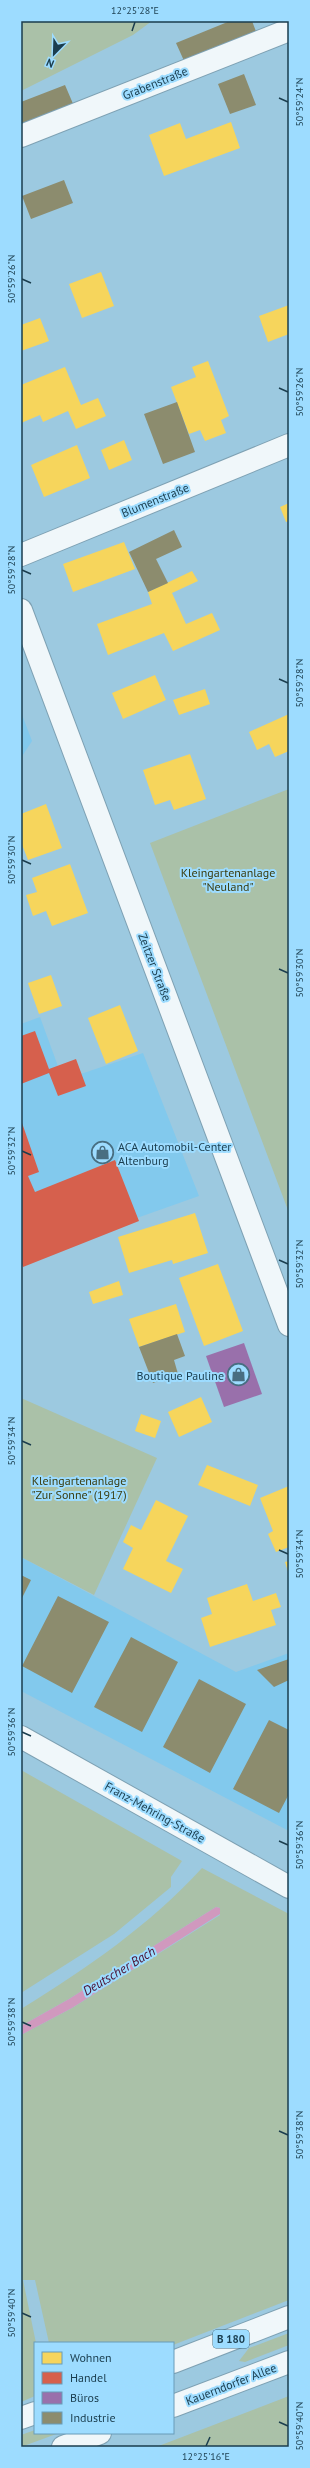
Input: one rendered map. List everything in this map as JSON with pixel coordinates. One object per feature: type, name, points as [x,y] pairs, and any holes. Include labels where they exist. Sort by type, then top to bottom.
[{"type":"main road","name":"Grabenstraße","points":[[21,136],[289,30]]},
{"type":"main road","name":"Blumenstraße","points":[[21,555],[289,445]]},
{"type":"main road","name":"Zeitzer Straße","points":[[21,610],[289,1325]]},
{"type":"main road","name":"Franz-Mehring-Straße","points":[[21,1737],[289,1887]]},
{"type":"main road","name":"B 180","points":[[174,2362],[289,2317]]},
{"type":"main road","name":"Kauerndorfer Allee","points":[[174,2406],[289,2362]]},
{"type":"main road","points":[[21,2418],[34,2413]]},
{"type":"main road","points":[[63,2447],[97,2434]]},
{"type":"shaded area","points":[[21,712],[32,741],[21,758]]},
{"type":"shaded area","name":"ACA Automobil-Center Altenburg","points":[[40,1017],[63,1080],[143,1053],[199,1196],[21,1259],[21,1024]]},
{"type":"shaded area","points":[[21,1557],[236,1672],[289,1653],[289,1831],[21,1691]]},
{"type":"green space","points":[[21,21],[152,21],[133,35],[21,91]]},
{"type":"green space","name":"Kleingartenanlage \"Neuland\"","points":[[289,789],[289,1213],[150,843]]},
{"type":"green space","name":"Kleingartenanlage \"Zur Sonne\" (1917)","points":[[21,1398],[157,1458],[94,1595],[21,1557]]},
{"type":"green space","points":[[21,1770],[182,1861],[171,1877],[171,1887],[114,1934],[21,1993]]},
{"type":"green space","points":[[202,1868],[289,1914],[289,2300],[174,2345],[174,2342],[49,2342],[35,2280],[23,2280],[36,2342],[34,2342],[34,2396],[21,2402],[21,2035],[72,2008],[220,1915],[220,1908],[216,1907],[69,1999],[21,2026],[21,2009],[93,1962],[116,1945],[182,1889]]},
{"type":"green space","points":[[289,2333],[289,2345],[245,2362],[239,2361],[249,2348]]},
{"type":"green space","points":[[289,2396],[289,2447],[156,2447]]},
{"type":"green space","points":[[34,2430],[34,2434],[56,2434],[21,2447],[21,2435]]},
{"type":"water","name":"Deutscher Bach","points":[[216,1907],[220,1908],[220,1914],[72,2008],[21,2035],[21,2026],[69,1999]]},
{"type":"building: Wohnen","points":[[231,122],[240,148],[164,176],[149,135],[180,123],[186,139]]},
{"type":"building: Wohnen","points":[[101,272],[114,306],[82,318],[69,284]]},
{"type":"building: Wohnen","points":[[289,305],[289,334],[268,342],[259,316]]},
{"type":"building: Wohnen","points":[[40,318],[49,341],[21,351],[21,325]]},
{"type":"building: Wohnen","points":[[208,361],[229,416],[221,420],[226,433],[205,441],[200,430],[189,434],[171,387],[196,377],[192,367]]},
{"type":"building: Wohnen","points":[[65,367],[81,405],[98,398],[106,416],[76,429],[68,411],[43,422],[40,415],[21,423],[21,385]]},
{"type":"building: Wohnen","points":[[124,440],[132,460],[109,470],[101,450]]},
{"type":"building: Wohnen","points":[[77,445],[90,478],[44,497],[31,465]]},
{"type":"building: Wohnen","points":[[289,503],[289,521],[286,522],[280,507]]},
{"type":"building: Wohnen","points":[[124,542],[135,569],[73,592],[63,564]]},
{"type":"building: Wohnen","points":[[192,571],[198,581],[172,593],[186,624],[212,613],[220,630],[173,651],[164,633],[108,655],[97,624],[152,604],[148,592]]},
{"type":"building: Wohnen","points":[[155,675],[166,700],[123,719],[112,693]]},
{"type":"building: Wohnen","points":[[205,689],[210,704],[179,715],[173,700]]},
{"type":"building: Wohnen","points":[[289,714],[289,751],[275,757],[269,744],[257,750],[249,732]]},
{"type":"building: Wohnen","points":[[190,754],[206,799],[174,810],[170,800],[155,805],[143,770]]},
{"type":"building: Wohnen","points":[[46,804],[62,848],[28,860],[21,842],[21,814]]},
{"type":"building: Wohnen","points":[[70,864],[88,913],[52,926],[46,911],[33,916],[26,895],[37,892],[32,878]]},
{"type":"building: Wohnen","points":[[51,975],[62,1006],[39,1014],[28,983]]},
{"type":"building: Wohnen","points":[[120,1005],[138,1051],[106,1064],[88,1018]]},
{"type":"building: Wohnen","points":[[195,1213],[208,1253],[173,1264],[172,1260],[129,1273],[118,1237]]},
{"type":"building: Wohnen","points":[[218,1264],[243,1331],[204,1346],[179,1278]]},
{"type":"building: Wohnen","points":[[119,1281],[123,1295],[93,1304],[89,1292]]},
{"type":"building: Wohnen","points":[[176,1304],[185,1332],[139,1347],[129,1319]]},
{"type":"building: Wohnen","points":[[201,1397],[212,1422],[179,1437],[168,1412]]},
{"type":"building: Wohnen","points":[[141,1414],[161,1421],[155,1438],[135,1431]]},
{"type":"building: Wohnen","points":[[207,1465],[258,1485],[250,1506],[198,1485]]},
{"type":"building: Wohnen","points":[[289,1486],[289,1547],[276,1552],[268,1534],[273,1531],[260,1498]]},
{"type":"building: Wohnen","points":[[156,1500],[188,1516],[166,1561],[183,1569],[171,1593],[123,1569],[133,1548],[123,1542],[131,1525],[141,1530]]},
{"type":"building: Wohnen","points":[[289,1561],[289,1575],[285,1562]]},
{"type":"building: Wohnen","points":[[247,1584],[253,1601],[276,1593],[281,1607],[271,1610],[276,1625],[210,1647],[201,1618],[212,1614],[207,1598]]},
{"type":"building: Handel","points":[[35,1031],[49,1069],[76,1059],[86,1086],[58,1096],[49,1073],[21,1084],[21,1036]]},
{"type":"building: Handel","points":[[21,1120],[39,1172],[28,1176],[35,1192],[115,1160],[139,1221],[23,1267],[21,1262]]},
{"type":"building: Büros","points":[[244,1343],[262,1394],[224,1407],[206,1356]]},
{"type":"building: Industrie","points":[[230,21],[252,21],[257,34],[185,63],[176,43]]},
{"type":"building: Industrie","points":[[244,74],[256,105],[230,114],[218,84]]},
{"type":"building: Industrie","points":[[65,85],[74,106],[21,127],[21,102]]},
{"type":"building: Industrie","points":[[64,180],[73,203],[31,219],[22,196]]},
{"type":"building: Industrie","points":[[177,402],[195,452],[163,464],[144,414]]},
{"type":"building: Industrie","points":[[174,530],[182,547],[156,559],[168,583],[148,592],[129,552]]},
{"type":"building: Industrie","points":[[177,1334],[185,1356],[174,1360],[178,1374],[153,1383],[139,1347]]},
{"type":"building: Industrie","points":[[21,1575],[31,1580],[21,1600]]},
{"type":"building: Industrie","points":[[58,1596],[109,1622],[72,1693],[22,1666]]},
{"type":"building: Industrie","points":[[131,1637],[178,1662],[142,1732],[94,1707]]},
{"type":"building: Industrie","points":[[289,1659],[289,1680],[274,1687],[257,1670]]},
{"type":"building: Industrie","points":[[199,1679],[246,1704],[210,1773],[163,1747]]},
{"type":"building: Industrie","points":[[269,1720],[289,1730],[289,1794],[279,1813],[233,1789]]},
{"type":"place","name":"ACA Automobil-Center Altenburg","points":[[102,1153]]},
{"type":"place","name":"Boutique Pauline","points":[[239,1375]]}]
